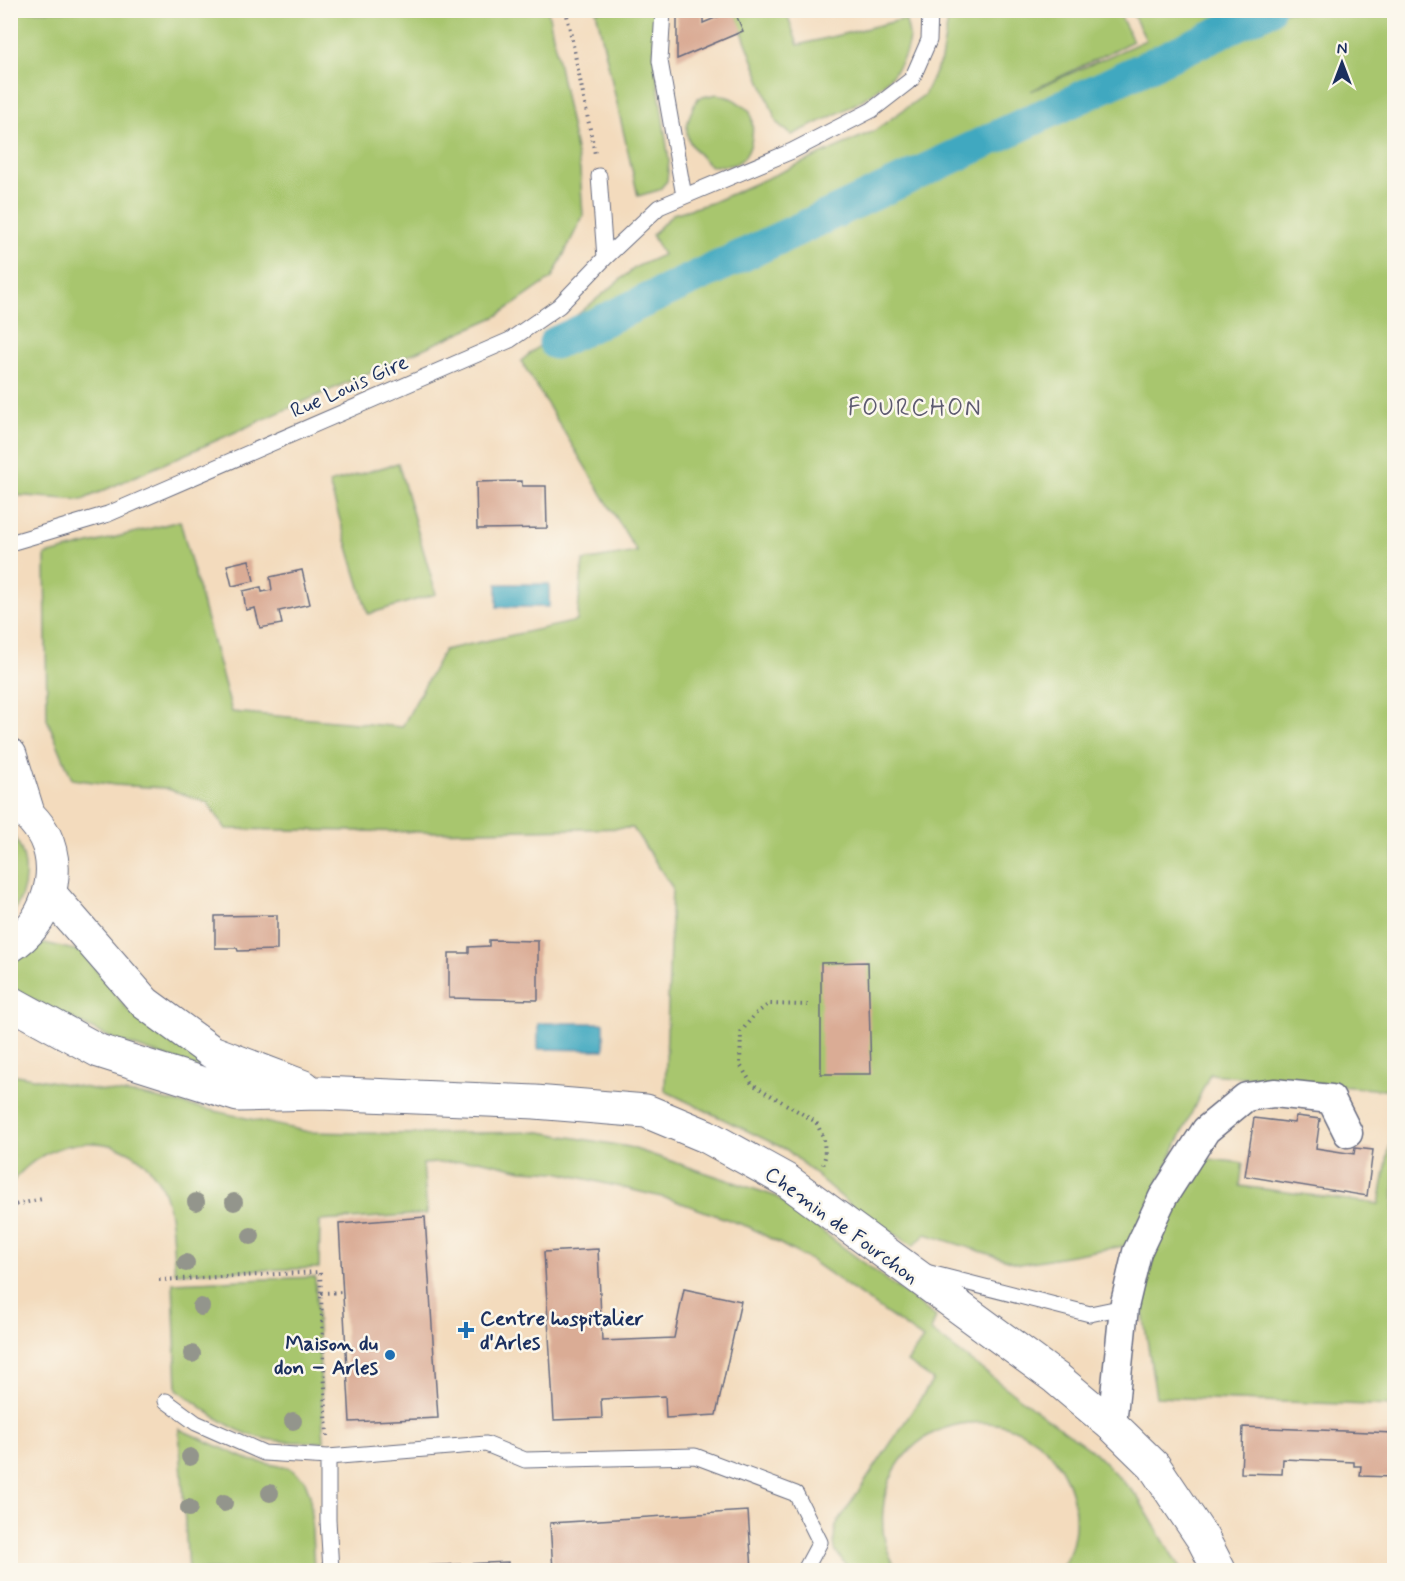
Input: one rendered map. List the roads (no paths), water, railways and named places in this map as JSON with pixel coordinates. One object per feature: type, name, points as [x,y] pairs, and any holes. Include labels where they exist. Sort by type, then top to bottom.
[{"type":"street","points":[[10,755],[19,806],[45,837],[52,865],[50,894],[39,918],[22,939],[10,946]]},
{"type":"street","name":"Chemin de Fourchon","points":[[50,894],[145,1003],[212,1052],[320,1093]]},
{"type":"street","name":"Chemin de Fourchon","points":[[10,1002],[99,1051],[238,1095],[320,1093],[535,1102],[646,1111],[706,1136],[786,1180],[1056,1378],[1112,1425],[1154,1466],[1203,1539],[1219,1570]]},
{"type":"street","points":[[1112,1425],[1124,1307],[1137,1252],[1163,1197],[1206,1130],[1246,1097],[1274,1093],[1331,1099],[1348,1133]]},
{"type":"lane","points":[[663,10],[660,61],[684,196]]},
{"type":"lane","name":"Rue Louis Gire","points":[[10,543],[108,514],[510,339],[559,306],[658,207],[792,151],[872,110],[912,79],[929,40],[930,10]]},
{"type":"lane","points":[[599,176],[605,258]]},
{"type":"lane","points":[[898,1264],[1090,1314],[1124,1307]]},
{"type":"lane","points":[[166,1401],[196,1423],[264,1453],[328,1457],[486,1444],[525,1460],[695,1456],[796,1494],[820,1542],[806,1570]]},
{"type":"lane","points":[[328,1457],[331,1570]]},
{"type":"water","points":[[497,584],[549,584],[549,607],[497,607]]},
{"type":"water","points":[[538,1023],[604,1023],[604,1050],[538,1049]]},
{"type":"waterway","points":[[555,343],[1268,10]]},
{"type":"place","name":"Centre hospitalier d'Arles","points":[[466,1330]]},
{"type":"place","name":"Maison du don – Arles","points":[[390,1355]]},
{"type":"district","name":"FOURCHON","points":[[915,407]]}]
